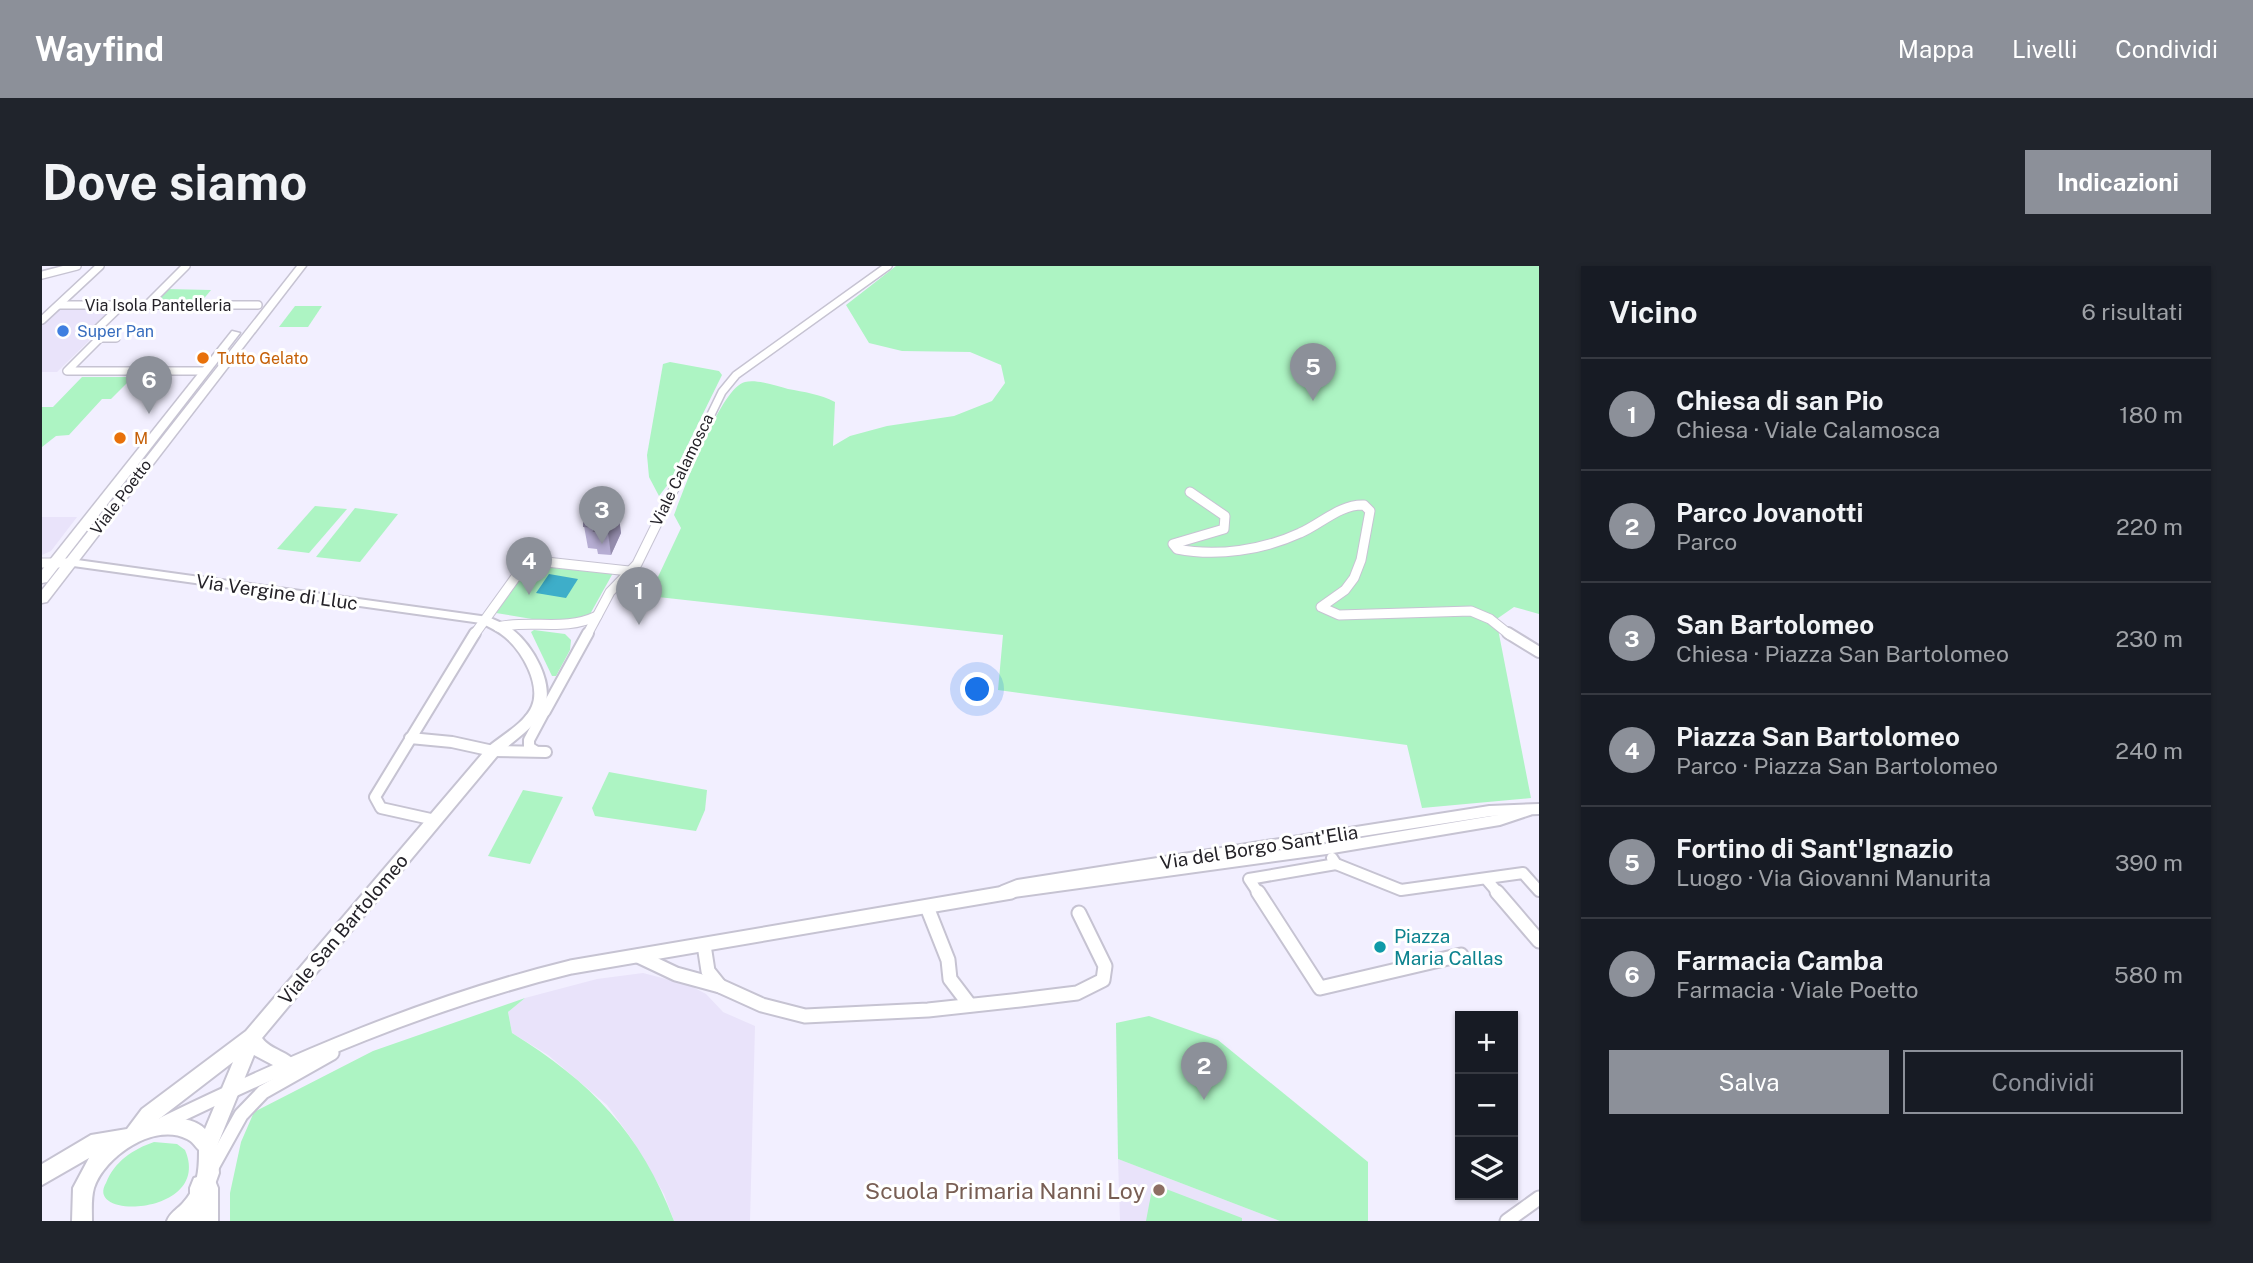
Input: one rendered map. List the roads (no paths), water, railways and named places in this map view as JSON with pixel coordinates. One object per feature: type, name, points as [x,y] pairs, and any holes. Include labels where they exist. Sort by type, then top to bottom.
[{"type":"highway","points":[[204,1221],[207,1180]]},
{"type":"main road","name":"Viale Poetto","points":[[42,599],[63,562],[203,371],[289,266]]},
{"type":"main road","name":"Viale Poetto","points":[[42,579],[63,562],[302,266]]},
{"type":"street","points":[[42,275],[77,266]]},
{"type":"street","points":[[148,305],[186,266]]},
{"type":"street","name":"Viale Calamosca","points":[[493,751],[541,751],[529,747],[530,740],[610,592],[636,564],[722,392],[736,375],[888,266]]},
{"type":"street","points":[[69,268],[98,268]]},
{"type":"street","points":[[42,320],[98,268]]},
{"type":"street","name":"Via Isola Pantelleria","points":[[59,305],[258,305]]},
{"type":"street","points":[[96,330],[122,305]]},
{"type":"street","points":[[116,338],[100,338],[67,371],[203,371]]},
{"type":"street","points":[[1190,492],[1225,516],[1227,523],[1224,528],[1198,539],[1176,542],[1173,545],[1180,550],[1197,553],[1228,551],[1295,535],[1345,507],[1364,505],[1370,511],[1363,560],[1349,587],[1324,602],[1321,607],[1325,611],[1339,615],[1471,611],[1489,618],[1514,641],[1539,652]]},
{"type":"street","points":[[435,820],[388,811],[377,804],[378,789],[520,567],[528,560],[539,559],[629,571]]},
{"type":"street","points":[[42,563],[63,562]]},
{"type":"street","name":"Via Vergine di Lluc","points":[[63,562],[484,620],[498,627],[520,645],[537,681],[541,703],[528,720]]},
{"type":"street","points":[[498,627],[515,621],[576,627],[597,616]]},
{"type":"street","points":[[528,720],[545,711]]},
{"type":"street","name":"Viale San Bartolomeo","points":[[79,1217],[83,1186],[92,1168],[149,1115],[252,1037],[493,751],[528,720]]},
{"type":"street","points":[[410,738],[452,741],[493,751]]},
{"type":"street","name":"Via del Borgo Sant'Elia","points":[[991,895],[1018,885],[1490,811],[1534,810]]},
{"type":"street","name":"Via del Borgo Sant'Elia","points":[[161,1125],[230,1091],[386,1023],[505,982],[638,956],[991,895],[1326,849],[1499,820],[1534,810]]},
{"type":"street","points":[[1319,838],[1336,863],[1401,890],[1524,873],[1539,891]]},
{"type":"street","points":[[1238,861],[1320,988],[1461,955]]},
{"type":"street","points":[[1249,879],[1336,863]]},
{"type":"street","points":[[1487,880],[1539,941]]},
{"type":"street","points":[[927,906],[948,960],[950,979],[969,1004]]},
{"type":"street","points":[[638,956],[676,974],[720,986],[762,1005],[805,1016],[928,1010],[1077,993],[1103,980],[1105,966],[1079,912]]},
{"type":"street","points":[[704,946],[708,971],[720,986]]},
{"type":"street","name":"Via del Borgo Sant'Elia","points":[[207,1180],[241,1115],[263,1092],[386,1023]]},
{"type":"street","points":[[252,1037],[261,1051],[288,1065]]},
{"type":"street","name":"Viale San Bartolomeo","points":[[208,1146],[252,1037]]},
{"type":"street","points":[[42,1175],[97,1142],[129,1136],[161,1125],[174,1124],[186,1128],[208,1146],[207,1180],[197,1202],[177,1221]]},
{"type":"street","points":[[1507,1221],[1539,1198]]},
{"type":"water","points":[[549,574],[578,579],[566,598],[536,593]]},
{"type":"place","name":"Super Pan","points":[[63,331]]},
{"type":"place","name":"Tutto Gelato","points":[[203,358]]},
{"type":"place","name":"Fortino di Sant'Ignazio","points":[[1313,401]]},
{"type":"place","name":"Farmacia Camba","points":[[149,414]]},
{"type":"place","name":"M","points":[[120,438]]},
{"type":"place","name":"San Bartolomeo","points":[[602,544]]},
{"type":"place","name":"Piazza San Bartolomeo","points":[[529,595]]},
{"type":"place","name":"Chiesa di san Pio","points":[[639,625]]},
{"type":"place","name":"Piazza Maria Callas","points":[[1380,947]]},
{"type":"place","name":"Parco Jovanotti","points":[[1204,1100]]},
{"type":"place","name":"Scuola Primaria Nanni Loy","points":[[1159,1190]]}]
